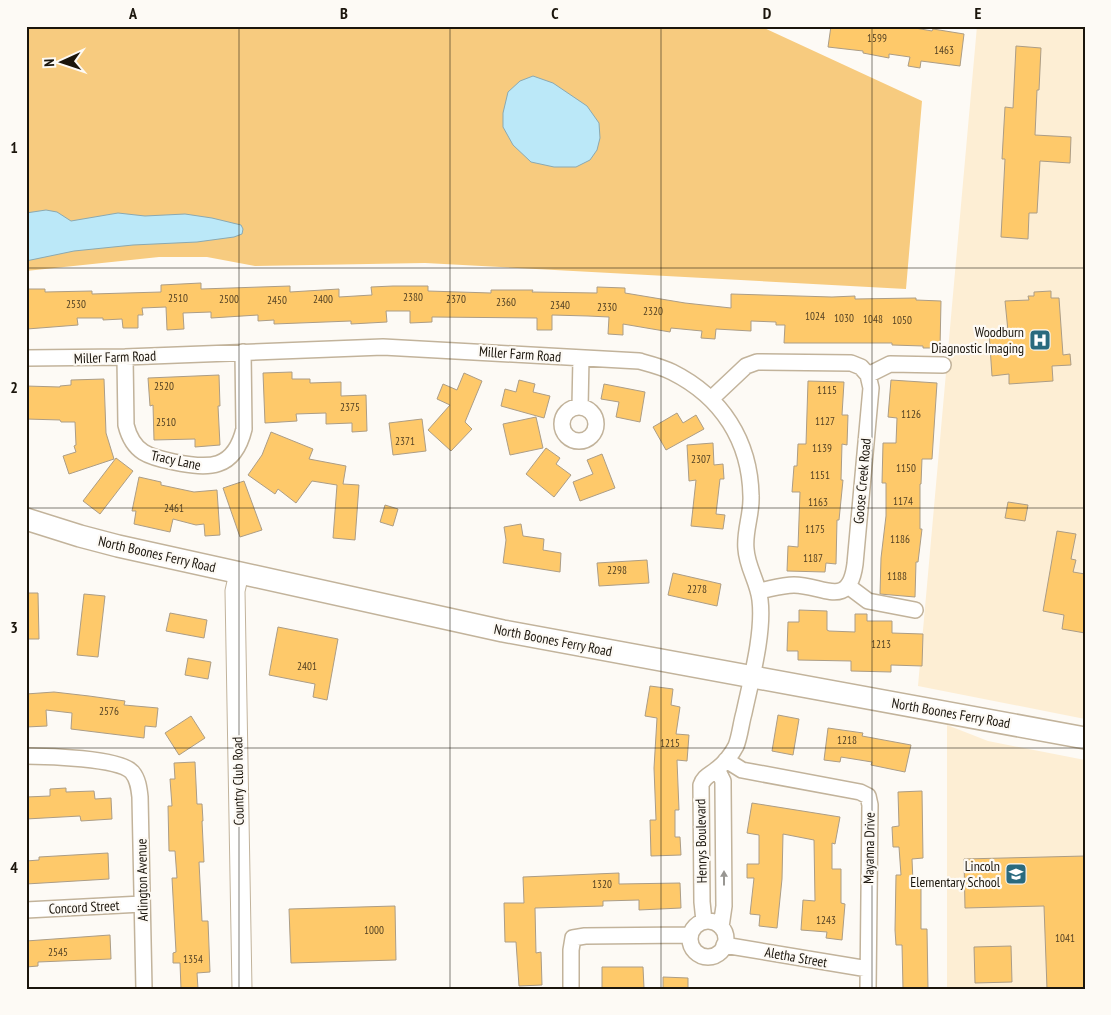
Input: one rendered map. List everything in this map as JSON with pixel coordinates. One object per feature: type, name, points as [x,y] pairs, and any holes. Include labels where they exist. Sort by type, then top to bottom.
[{"type":"main road","name":"North Boones Ferry Road","points":[[26,519],[80,536],[503,631],[1085,738]]},
{"type":"street","name":"Miller Farm Road","points":[[26,358],[125,357],[383,347],[639,361],[670,371],[690,382],[711,399],[729,421],[740,440],[748,466],[751,507],[746,548],[749,566],[759,591],[760,621],[751,677]]},
{"type":"street","name":"Tracy Lane","points":[[125,357],[126,425],[128,435],[136,446],[142,453],[150,457],[197,467],[207,467],[223,461],[238,447],[242,440],[244,429],[243,352]]},
{"type":"street","points":[[580,407],[581,358]]},
{"type":"street","points":[[711,399],[746,366],[757,362],[850,363],[861,367],[868,375],[890,364],[943,365]]},
{"type":"street","name":"Goose Creek Road","points":[[848,586],[855,564],[871,388],[868,375]]},
{"type":"street","name":"Country Club Road","points":[[239,573],[235,591],[242,989]]},
{"type":"street","points":[[759,591],[793,585],[832,591],[843,590],[848,586],[868,601],[916,610]]},
{"type":"street","name":"Henrys Boulevard","points":[[704,921],[702,902],[701,785],[703,779],[721,765],[737,742],[751,677]]},
{"type":"street","name":"Arlington Avenue","points":[[26,756],[104,762],[121,765],[132,772],[139,786],[140,797],[144,989]]},
{"type":"street","name":"Henrys Boulevard","points":[[721,765],[724,787],[724,906],[721,927]]},
{"type":"street","name":"Mayanna Drive","points":[[721,765],[860,792],[868,796],[870,805],[868,989]]},
{"type":"street","name":"Concord Street","points":[[26,910],[142,904]]},
{"type":"street","points":[[704,921],[711,921],[721,927],[726,938],[724,945],[717,954],[711,956],[700,955],[693,949],[690,944],[690,935],[695,926],[704,921]]},
{"type":"street","points":[[571,989],[571,950],[573,938],[690,935]]},
{"type":"street","name":"Aletha Street","points":[[724,945],[868,969]]},
{"type":"shaded area","points":[[26,26],[760,26],[922,101],[906,289],[425,263],[255,266],[207,257],[159,257],[26,271]]},
{"type":"shaded area","points":[[977,26],[1085,26],[1085,719],[918,686]]},
{"type":"shaded area","name":"Lincoln Elementary School","points":[[947,725],[988,741],[1085,760],[1085,989],[947,989]]},
{"type":"water","points":[[533,76],[553,83],[587,106],[599,123],[600,138],[597,150],[590,160],[576,167],[554,167],[531,162],[513,145],[503,127],[503,113],[508,92],[520,81]]},
{"type":"water","points":[[46,210],[57,212],[71,221],[118,213],[145,216],[185,214],[241,225],[243,229],[242,234],[234,237],[197,242],[133,245],[74,251],[26,261],[26,213]]},
{"type":"building","points":[[831,26],[904,26],[964,34],[960,66],[921,61],[920,68],[908,66],[910,57],[889,54],[889,58],[863,53],[863,51],[828,47]]},
{"type":"building","points":[[1016,46],[1041,48],[1035,135],[1071,137],[1070,163],[1040,161],[1037,213],[1029,213],[1028,239],[1001,237],[1005,159],[1002,159],[1005,107],[1013,108]]},
{"type":"building","points":[[201,283],[201,289],[290,286],[290,292],[339,289],[339,297],[372,295],[371,287],[393,286],[428,286],[428,291],[491,293],[491,290],[533,290],[532,292],[597,293],[597,287],[625,288],[625,293],[731,308],[731,294],[855,296],[855,299],[916,298],[916,300],[941,301],[940,348],[892,345],[892,343],[784,343],[785,325],[776,325],[776,322],[751,321],[751,331],[716,329],[715,339],[701,338],[702,331],[671,328],[670,332],[623,324],[623,335],[608,334],[609,317],[552,315],[552,330],[537,330],[537,318],[432,317],[432,322],[410,323],[410,311],[386,311],[387,322],[351,324],[351,321],[274,324],[274,320],[258,321],[258,315],[211,318],[211,312],[183,313],[184,329],[167,330],[166,307],[142,308],[143,315],[138,315],[138,328],[123,328],[122,319],[77,318],[78,325],[27,329],[26,289],[45,289],[45,292],[92,291],[92,294],[161,292],[161,285]]},
{"type":"building","name":"Woodburn Diagnostic Imaging","points":[[1051,291],[1051,298],[1059,298],[1063,355],[1070,354],[1071,365],[1052,366],[1053,381],[1009,384],[1009,374],[992,376],[989,332],[1008,331],[1005,301],[1029,300],[1028,296],[1034,296],[1034,292]]},
{"type":"building","points":[[292,372],[292,379],[310,379],[310,383],[341,382],[341,396],[366,395],[367,431],[352,432],[352,423],[326,424],[326,413],[296,414],[297,421],[265,423],[263,373]]},
{"type":"building","points":[[464,373],[482,381],[465,422],[472,429],[451,451],[428,430],[450,405],[437,399],[443,384],[457,390]]},
{"type":"building","points":[[219,375],[220,445],[195,447],[195,439],[154,440],[153,405],[150,406],[148,378]]},
{"type":"building","points":[[104,379],[106,433],[114,459],[69,474],[63,456],[76,452],[74,446],[76,445],[75,422],[26,419],[26,386],[60,387],[71,385],[71,380]]},
{"type":"building","points":[[519,380],[535,384],[533,392],[550,396],[544,418],[501,406],[505,389],[516,392]]},
{"type":"building","points":[[891,380],[937,383],[932,459],[922,459],[920,529],[922,529],[918,562],[916,562],[915,597],[880,594],[881,558],[886,516],[886,483],[882,483],[883,443],[896,443],[897,418],[888,417]]},
{"type":"building","points":[[808,381],[844,382],[842,415],[848,415],[847,445],[842,444],[841,480],[843,480],[839,520],[837,520],[836,564],[826,563],[825,572],[787,571],[788,546],[798,547],[800,492],[792,492],[794,466],[797,466],[798,444],[806,444]]},
{"type":"building","points":[[604,384],[645,392],[640,422],[616,417],[619,402],[601,399]]},
{"type":"building","points":[[677,413],[683,423],[696,415],[704,429],[666,450],[653,427]]},
{"type":"building","points":[[536,417],[543,448],[510,455],[503,424]]},
{"type":"building","points":[[422,419],[426,451],[393,455],[389,423]]},
{"type":"building","points":[[271,432],[313,449],[309,459],[346,466],[343,484],[359,485],[355,540],[333,538],[337,485],[312,481],[296,503],[278,489],[275,494],[248,475],[262,455]]},
{"type":"building","points":[[713,443],[714,465],[723,464],[724,479],[720,479],[716,514],[725,515],[723,529],[691,526],[696,480],[689,481],[687,445]]},
{"type":"building","points":[[546,448],[560,458],[556,464],[571,475],[554,497],[526,474]]},
{"type":"building","points":[[602,454],[615,488],[580,501],[573,482],[593,474],[587,460]]},
{"type":"building","points":[[116,458],[133,471],[100,514],[83,501]]},
{"type":"building","points":[[139,477],[161,482],[161,485],[194,492],[217,490],[220,535],[205,536],[204,524],[196,525],[173,519],[170,532],[134,524],[136,511],[132,511]]},
{"type":"building","points":[[244,481],[262,530],[240,537],[223,488]]},
{"type":"building","points":[[1008,502],[1028,505],[1025,521],[1005,518]]},
{"type":"building","points":[[385,505],[398,509],[393,526],[380,522]]},
{"type":"building","points":[[521,524],[523,536],[544,539],[543,550],[561,553],[560,572],[503,563],[506,540],[504,527]]},
{"type":"building","points":[[1057,531],[1076,534],[1071,559],[1076,560],[1073,572],[1085,574],[1085,633],[1062,629],[1064,615],[1043,611]]},
{"type":"building","points":[[647,560],[649,583],[599,586],[597,563]]},
{"type":"building","points":[[673,573],[721,584],[717,606],[668,595]]},
{"type":"building","points":[[26,593],[38,593],[39,639],[26,639]]},
{"type":"building","points":[[84,594],[105,596],[98,657],[77,655]]},
{"type":"building","points":[[799,610],[827,611],[827,630],[829,631],[855,632],[855,614],[867,614],[867,621],[892,621],[892,633],[923,634],[922,666],[891,665],[891,672],[851,671],[851,661],[798,660],[798,651],[787,651],[788,622],[799,622]]},
{"type":"building","points":[[170,613],[207,620],[204,638],[166,631]]},
{"type":"building","points":[[278,627],[338,639],[327,700],[313,697],[315,684],[269,675]]},
{"type":"building","points":[[188,658],[211,662],[208,679],[185,675]]},
{"type":"building","points":[[650,686],[673,689],[671,705],[680,707],[676,734],[689,735],[687,761],[677,760],[679,810],[675,810],[675,837],[680,837],[681,855],[651,856],[650,820],[656,820],[654,768],[657,718],[645,716]]},
{"type":"building","points":[[54,692],[125,701],[124,705],[158,708],[156,727],[145,726],[144,738],[71,729],[72,713],[46,710],[47,726],[26,727],[26,694]]},
{"type":"building","points":[[778,715],[799,719],[793,755],[772,751]]},
{"type":"building","points":[[191,716],[205,738],[179,755],[165,733]]},
{"type":"building","points":[[828,728],[863,733],[862,736],[911,745],[905,772],[871,765],[872,762],[841,757],[840,762],[824,760]]},
{"type":"building","points":[[195,762],[197,804],[202,804],[203,821],[204,862],[199,862],[202,921],[208,921],[210,972],[197,973],[198,989],[181,989],[180,963],[173,963],[173,953],[176,952],[172,878],[177,878],[175,851],[169,851],[168,806],[172,806],[170,779],[175,779],[174,763]]},
{"type":"building","points":[[66,788],[66,792],[94,791],[95,799],[111,798],[112,819],[81,821],[80,816],[26,819],[26,797],[50,796],[50,789]]},
{"type":"building","points":[[922,791],[923,858],[912,859],[913,882],[921,882],[921,929],[927,929],[928,989],[903,989],[902,945],[896,945],[895,930],[896,875],[901,875],[899,847],[893,847],[892,827],[899,826],[898,792]]},
{"type":"building","points":[[752,803],[840,817],[835,844],[832,843],[832,869],[841,869],[841,903],[845,904],[842,940],[826,938],[827,932],[801,930],[803,900],[815,901],[814,840],[783,834],[782,879],[777,928],[759,926],[760,915],[750,914],[754,878],[747,878],[747,864],[759,864],[759,835],[747,833]]},
{"type":"building","points":[[108,853],[109,879],[26,884],[26,861],[39,860],[39,857]]},
{"type":"building","name":"Lincoln Elementary School","points":[[1085,856],[1085,989],[1047,989],[1044,906],[965,908],[964,859]]},
{"type":"building","points":[[619,873],[619,884],[680,883],[681,908],[639,910],[639,900],[603,901],[603,906],[535,908],[536,953],[541,952],[542,985],[519,986],[516,942],[505,942],[504,903],[524,903],[523,877]]},
{"type":"building","points":[[395,906],[396,960],[291,963],[289,909]]},
{"type":"building","points":[[110,935],[111,959],[38,962],[38,966],[26,967],[26,941]]},
{"type":"building","points":[[1011,946],[1012,982],[975,983],[974,947]]},
{"type":"building","points":[[602,967],[643,967],[644,988],[602,989]]},
{"type":"building","points":[[663,977],[688,978],[688,989],[663,989]]},
{"type":"place","name":"Woodburn Diagnostic Imaging","points":[[1040,340]]},
{"type":"place","name":"Lincoln Elementary School","points":[[1016,874]]}]
